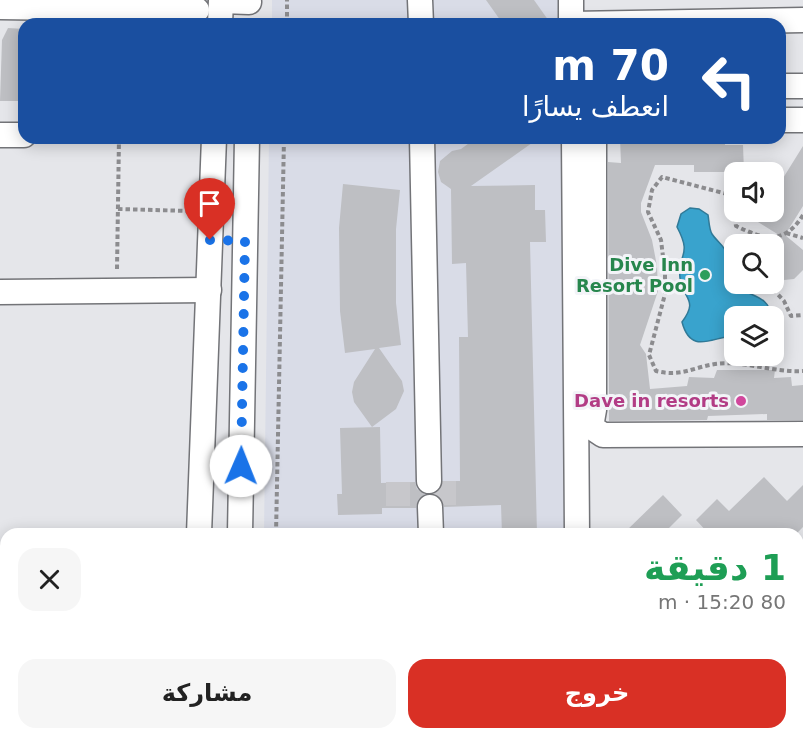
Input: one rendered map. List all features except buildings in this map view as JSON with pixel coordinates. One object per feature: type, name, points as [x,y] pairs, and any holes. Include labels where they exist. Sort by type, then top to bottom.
[{"type":"street","points":[[220,18],[221,0],[249,9]]},
{"type":"street","points":[[420,0],[421,18]]},
{"type":"street","points":[[571,0],[571,18]]},
{"type":"street","points":[[0,7],[197,10]]},
{"type":"street","points":[[786,20],[803,20]]},
{"type":"street","points":[[786,87],[803,86]]},
{"type":"street","points":[[786,120],[803,120]]},
{"type":"street","points":[[0,135],[18,135]]},
{"type":"street","points":[[422,144],[429,482]]},
{"type":"street","points":[[574,144],[577,528]]},
{"type":"street","points":[[594,144],[594,410],[591,427],[603,435],[803,434]]},
{"type":"street","points":[[199,528],[214,148],[246,149],[240,528]]},
{"type":"street","points":[[210,240],[245,241]]},
{"type":"street","points":[[0,292],[209,290]]},
{"type":"street","points":[[430,507],[431,528]]},
{"type":"path","points":[[287,0],[287,18]]},
{"type":"path","points":[[117,291],[119,144]]},
{"type":"path","points":[[276,528],[284,144]]},
{"type":"path","points":[[756,234],[736,226],[731,195],[662,177],[652,190],[648,212],[661,240],[665,294],[649,355],[656,371],[672,375],[715,364],[751,365],[788,372],[803,371]]},
{"type":"path","points":[[118,209],[212,212]]},
{"type":"path","points":[[803,215],[785,233],[803,238]]},
{"type":"path","points":[[777,294],[784,301],[790,316],[803,315]]},
{"type":"shaded area","points":[[272,0],[584,0],[585,17],[592,18],[272,18]]},
{"type":"shaded area","points":[[269,144],[578,144],[579,450],[589,467],[589,528],[264,528]]},
{"type":"water","name":"Dive Inn Resort Pool","points":[[690,208],[699,209],[708,215],[712,234],[724,248],[724,294],[750,294],[761,299],[768,306],[724,306],[724,338],[704,342],[691,339],[682,322],[690,304],[680,278],[684,244],[677,227],[681,214]]},
{"type":"tunnel","points":[[444,481],[444,507]]},
{"type":"tunnel","points":[[398,482],[398,508]]},
{"type":"place","name":"Dive Inn Resort Pool","points":[[705,275]]},
{"type":"place","name":"Dave in resorts","points":[[741,401]]},
{"type":"route","points":[[210,240],[245,241],[241,466]]}]
